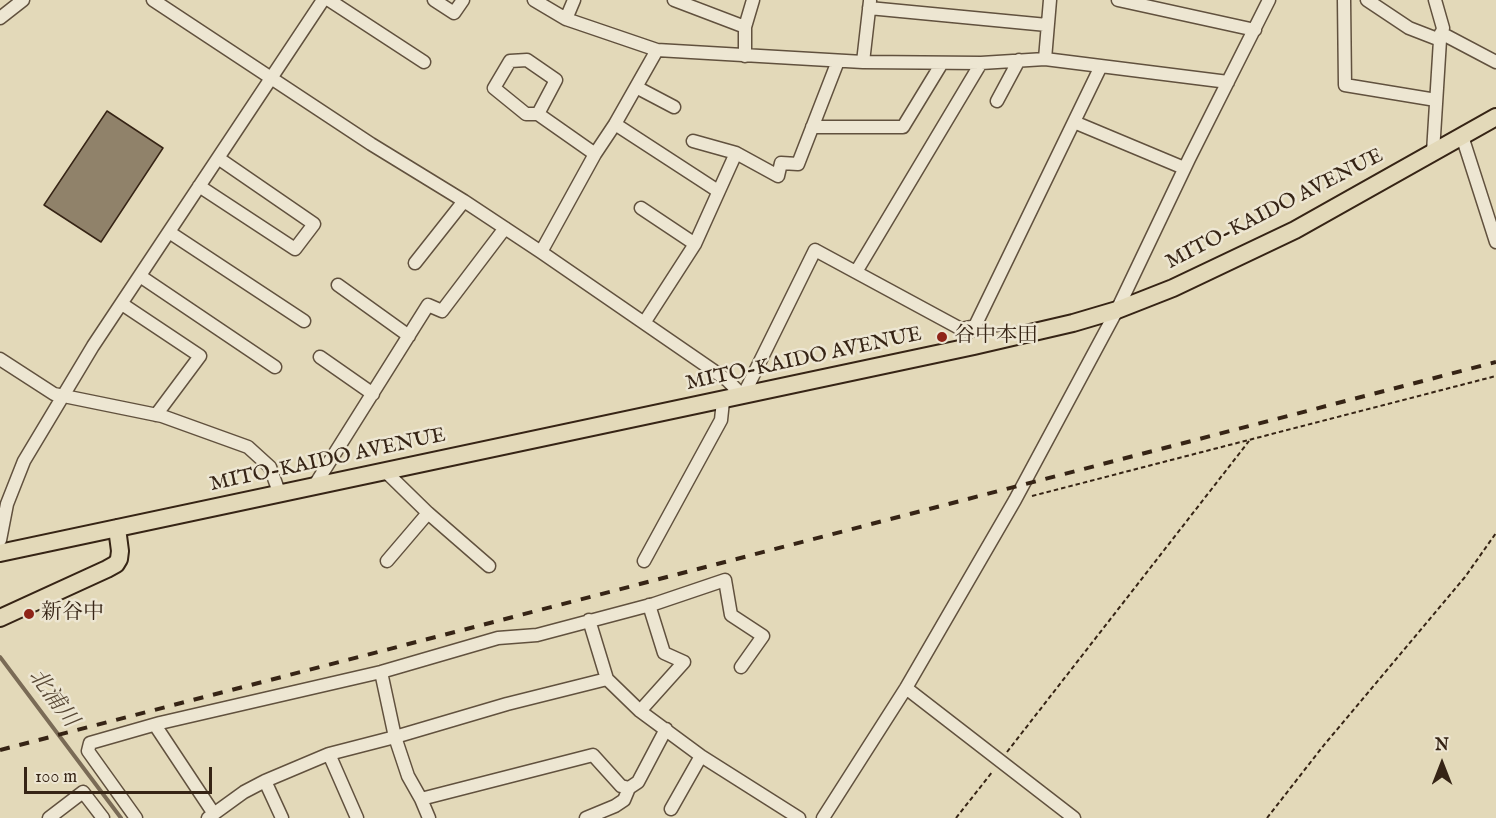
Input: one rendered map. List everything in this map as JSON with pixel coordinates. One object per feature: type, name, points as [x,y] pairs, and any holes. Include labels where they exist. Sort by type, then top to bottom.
[{"type":"main road","name":"MITO-KAIDO AVENUE","points":[[0,554],[723,401],[1033,333],[1117,310],[1173,288],[1276,239],[1496,117]]},
{"type":"main road","points":[[0,618],[116,564],[120,551],[117,528]]},
{"type":"street","points":[[0,18],[23,0]]},
{"type":"street","points":[[153,0],[371,144],[541,252],[727,380],[743,396],[815,250],[961,328],[975,326],[1101,66]]},
{"type":"street","points":[[0,540],[7,504],[24,462],[93,346],[323,0]]},
{"type":"street","points":[[329,0],[424,62]]},
{"type":"street","points":[[434,0],[454,13],[463,0]]},
{"type":"street","points":[[534,0],[566,19],[657,50],[863,62],[981,63],[1045,58],[1228,82]]},
{"type":"street","points":[[566,19],[574,0]]},
{"type":"street","points":[[674,0],[745,27]]},
{"type":"street","points":[[745,56],[745,27],[753,0]]},
{"type":"street","points":[[1045,58],[1050,0]]},
{"type":"street","points":[[1118,0],[1255,30]]},
{"type":"street","points":[[823,818],[906,688],[1015,500],[1117,310],[1184,168],[1269,0]]},
{"type":"street","points":[[1344,0],[1345,85],[1436,100]]},
{"type":"street","points":[[1367,0],[1409,28],[1441,37],[1496,62]]},
{"type":"street","points":[[1433,152],[1443,28],[1435,0]]},
{"type":"street","points":[[863,62],[870,4],[1047,25]]},
{"type":"street","points":[[541,252],[595,153],[615,124],[657,50]]},
{"type":"street","points":[[538,114],[556,80],[527,60],[510,61],[494,88],[526,114],[538,114],[595,153]]},
{"type":"street","points":[[998,101],[1019,60]]},
{"type":"street","points":[[693,141],[736,153],[778,176],[781,164],[798,164],[838,61]]},
{"type":"street","points":[[812,127],[903,127],[942,63]]},
{"type":"street","points":[[856,272],[981,63]]},
{"type":"street","points":[[636,87],[674,107]]},
{"type":"street","points":[[1074,122],[1184,168]]},
{"type":"street","points":[[615,124],[718,191]]},
{"type":"street","points":[[1462,136],[1496,242]]},
{"type":"street","points":[[644,323],[695,244],[736,153]]},
{"type":"street","points":[[199,186],[295,249],[314,224],[218,158]]},
{"type":"street","points":[[415,263],[464,201]]},
{"type":"street","points":[[641,208],[695,244]]},
{"type":"street","points":[[313,488],[428,305],[442,311],[505,228]]},
{"type":"street","points":[[169,232],[304,321]]},
{"type":"street","points":[[141,276],[275,367]]},
{"type":"street","points":[[338,285],[409,336]]},
{"type":"street","points":[[122,304],[200,356],[156,415]]},
{"type":"street","points":[[968,327],[974,346]]},
{"type":"street","points":[[321,357],[373,394]]},
{"type":"street","points":[[0,359],[54,394],[156,415],[248,447],[270,467],[280,495]]},
{"type":"street","points":[[644,561],[721,420],[723,401]]},
{"type":"street","points":[[386,472],[428,513],[489,566]]},
{"type":"street","points":[[387,561],[428,513]]},
{"type":"street","points":[[136,818],[88,752],[90,743],[155,725],[381,672],[498,638],[537,635],[649,605],[725,580],[731,615],[763,636],[741,667]]},
{"type":"street","points":[[640,711],[684,662],[664,653],[649,605]]},
{"type":"street","points":[[589,620],[607,679],[640,711],[701,756],[799,818]]},
{"type":"street","points":[[381,672],[395,737],[408,776],[429,818]]},
{"type":"street","points":[[155,725],[211,816],[244,792],[329,753],[607,679]]},
{"type":"street","points":[[906,688],[1074,818]]},
{"type":"street","points":[[586,818],[624,800],[628,788],[638,782],[666,729]]},
{"type":"street","points":[[329,753],[357,818]]},
{"type":"street","points":[[421,799],[593,754],[621,786],[628,788]]},
{"type":"street","points":[[671,809],[701,756]]},
{"type":"street","points":[[266,781],[282,818]]},
{"type":"street","points":[[49,818],[83,792],[103,818]]},
{"type":"path","points":[[1015,500],[1496,376]]},
{"type":"path","points":[[956,818],[1250,440]]},
{"type":"path","points":[[1267,818],[1324,745],[1465,577],[1496,533]]},
{"type":"building","points":[[107,111],[163,148],[101,242],[44,205]]},
{"type":"waterway","name":"北浦川","points":[[0,657],[121,818]]},
{"type":"railway","points":[[0,750],[1496,362]]},
{"type":"place","name":"谷中本田","points":[[942,337]]},
{"type":"place","name":"新谷中","points":[[29,614]]}]
